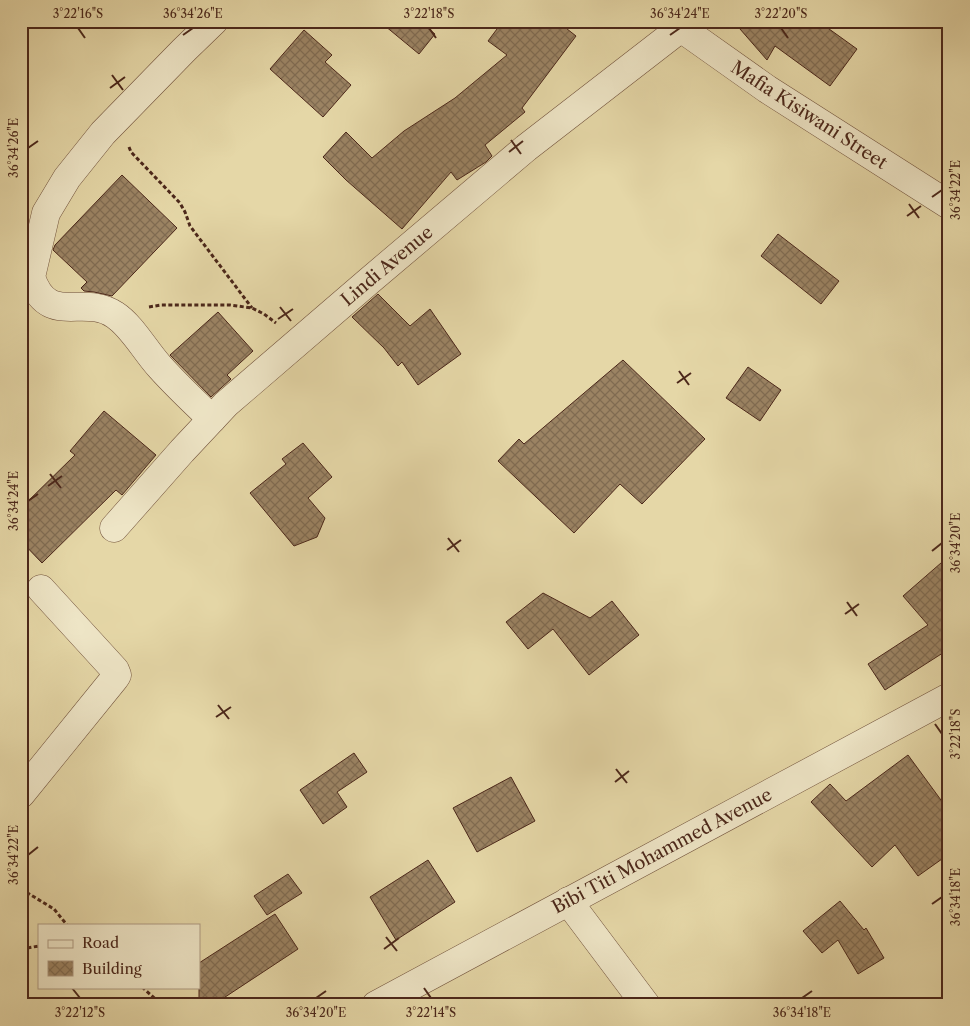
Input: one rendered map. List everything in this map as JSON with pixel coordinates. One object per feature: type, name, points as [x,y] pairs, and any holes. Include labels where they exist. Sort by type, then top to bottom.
[{"type":"street","points":[[212,419],[159,366],[114,314],[99,308],[53,306],[39,294],[34,287],[31,277],[46,213],[67,178],[103,133],[214,21]]},
{"type":"street","name":"Mafia Kisiwani Street","points":[[676,25],[767,89],[949,205]]},
{"type":"street","name":"Lindi Avenue","points":[[114,528],[226,404],[526,148],[676,25]]},
{"type":"street","points":[[21,794],[117,675],[116,670],[41,589]]},
{"type":"street","name":"Bibi Titi Mohammed Avenue","points":[[376,1005],[949,696]]},
{"type":"street","points":[[568,901],[646,1005]]},
{"type":"path","points":[[128,145],[131,152],[180,203],[186,212],[190,226],[252,308]]},
{"type":"path","points":[[114,314],[161,305],[230,305],[252,308],[264,314],[300,340]]},
{"type":"path","points":[[21,889],[54,910],[65,924]]},
{"type":"path","points":[[21,949],[38,946]]},
{"type":"path","points":[[143,988],[162,1005]]},
{"type":"building","points":[[379,21],[419,21],[435,34],[419,54]]},
{"type":"building","points":[[503,21],[557,21],[576,36],[522,108],[525,112],[485,145],[492,156],[486,162],[457,180],[451,172],[402,229],[346,180],[323,157],[346,132],[372,158],[404,131],[455,98],[507,55],[488,41]]},
{"type":"building","points":[[733,21],[818,21],[857,49],[830,86],[775,46],[767,60]]},
{"type":"building","points":[[304,30],[332,55],[325,62],[351,85],[323,117],[270,69]]},
{"type":"building","points":[[122,175],[177,228],[112,296],[84,291],[81,288],[87,282],[53,250],[55,245]]},
{"type":"building","points":[[778,234],[839,281],[821,304],[761,256]]},
{"type":"building","points":[[378,294],[410,326],[430,309],[461,354],[418,385],[402,362],[398,366],[384,348],[352,317]]},
{"type":"building","points":[[218,312],[253,351],[227,375],[231,379],[211,397],[170,355]]},
{"type":"building","points":[[623,360],[705,439],[642,504],[620,484],[574,533],[498,461],[519,439],[524,444]]},
{"type":"building","points":[[748,367],[781,390],[760,421],[726,398]]},
{"type":"building","points":[[104,411],[156,455],[122,495],[116,490],[42,563],[21,541],[21,508],[75,455],[70,451]]},
{"type":"building","points":[[303,443],[332,477],[308,498],[325,518],[317,537],[294,546],[250,493],[286,464],[282,459]]},
{"type":"building","points":[[949,556],[949,649],[885,690],[868,664],[928,625],[903,596]]},
{"type":"building","points":[[543,593],[590,618],[612,601],[639,635],[589,675],[553,629],[528,649],[506,622]]},
{"type":"building","points":[[354,753],[367,772],[337,792],[347,807],[323,824],[300,790]]},
{"type":"building","points":[[908,755],[949,811],[949,854],[918,876],[895,845],[872,867],[811,802],[830,784],[846,801]]},
{"type":"building","points":[[511,777],[535,821],[477,852],[453,808]]},
{"type":"building","points":[[428,860],[455,902],[396,940],[370,897]]},
{"type":"building","points":[[288,874],[302,893],[267,915],[254,896]]},
{"type":"building","points":[[840,901],[864,930],[866,928],[884,958],[858,974],[838,940],[822,953],[803,931]]},
{"type":"building","points":[[275,914],[298,949],[213,1005],[199,1005],[200,962]]}]
